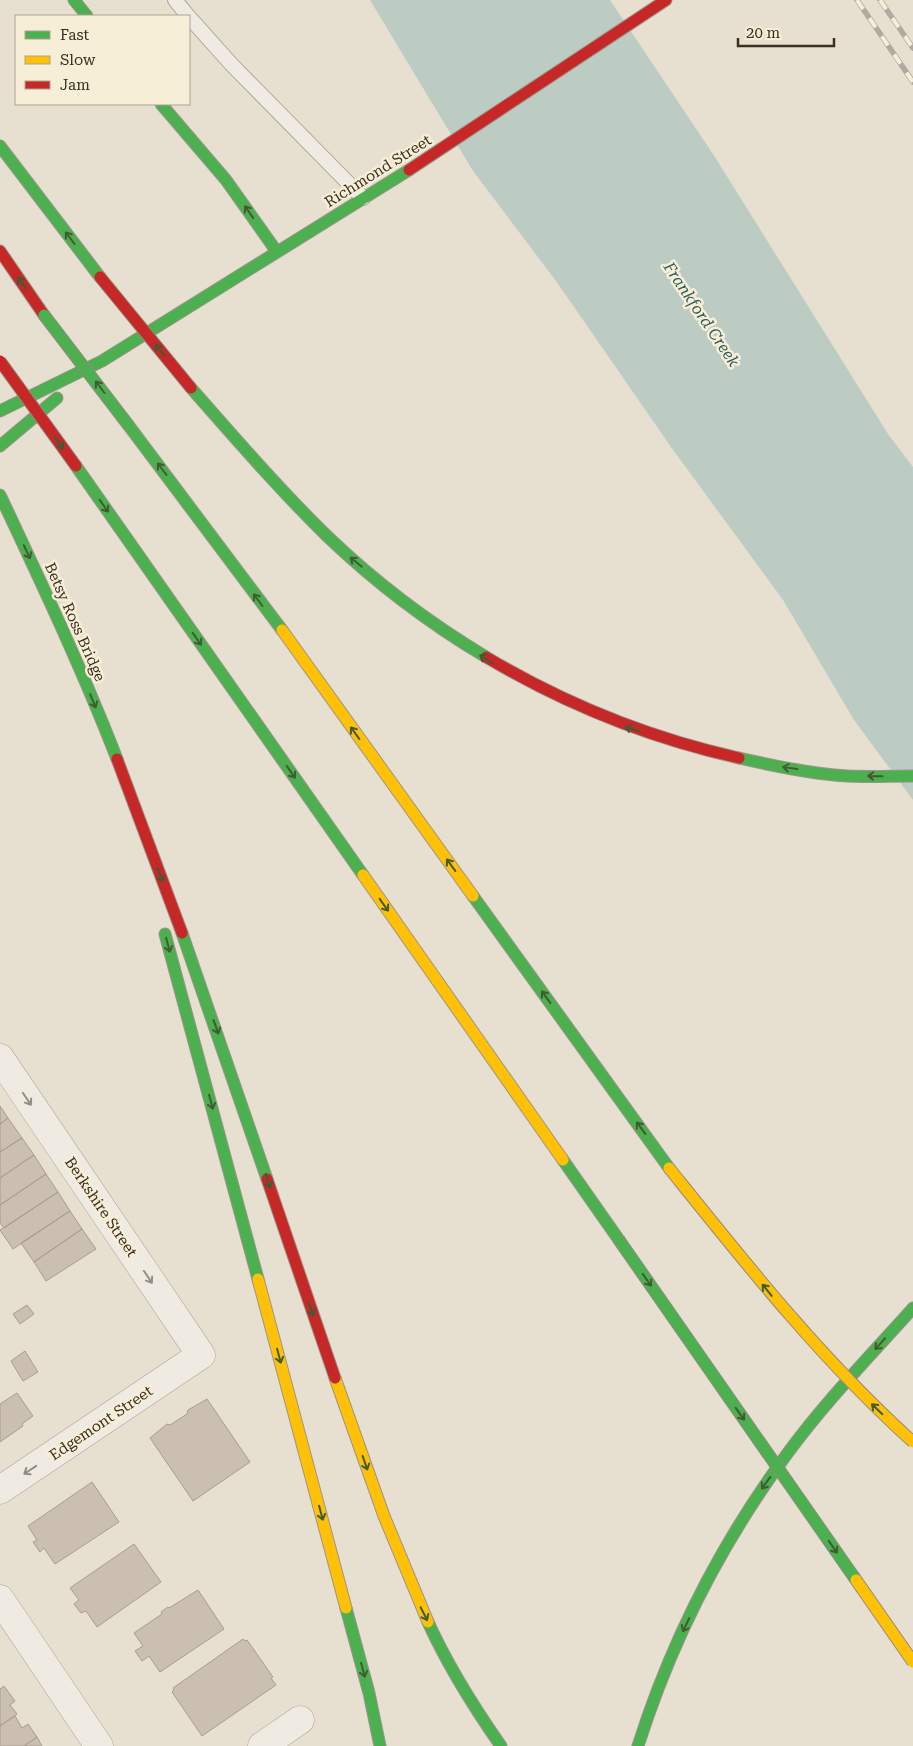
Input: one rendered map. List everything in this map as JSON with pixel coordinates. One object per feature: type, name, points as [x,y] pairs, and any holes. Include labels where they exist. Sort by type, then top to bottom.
[{"type":"main road","points":[[74,0],[86,15]]},
{"type":"main road","name":"Richmond Street","points":[[0,411],[102,360],[406,172],[666,0]]},
{"type":"main road","points":[[162,105],[226,180],[277,252]]},
{"type":"main road","points":[[0,146],[100,277],[191,388],[285,492],[349,556],[415,611],[486,660],[556,696],[632,729],[692,749],[764,765],[838,775],[913,776]]},
{"type":"main road","points":[[0,251],[44,315],[293,647],[669,1168],[785,1312],[837,1370],[913,1442]]},
{"type":"main road","name":"Richmond Street","points":[[0,446],[102,360]]},
{"type":"main road","points":[[0,361],[76,466],[620,1240],[913,1662]]},
{"type":"main road","name":"Betsy Ross Bridge","points":[[0,495],[73,651],[120,763]]},
{"type":"main road","points":[[120,763],[153,886]]},
{"type":"main road","points":[[120,763],[218,1030],[295,1263],[391,1538],[420,1606],[454,1673],[501,1746]]},
{"type":"main road","points":[[163,924],[369,1693],[380,1746]]},
{"type":"main road","points":[[638,1746],[657,1690],[684,1628],[722,1555],[762,1489],[809,1424],[913,1308]]},
{"type":"street","name":"Berkshire Street","points":[[0,1058],[201,1355]]},
{"type":"street","name":"Edgemont Street","points":[[0,1490],[201,1355]]},
{"type":"street","points":[[0,1599],[99,1746]]},
{"type":"street","points":[[262,1746],[300,1720]]},
{"type":"lane","points":[[175,0],[188,15]]},
{"type":"lane","points":[[190,17],[232,65],[363,198]]},
{"type":"water","name":"Frankford Creek","points":[[370,0],[610,0],[713,154],[888,434],[913,467],[913,800],[854,720],[783,600],[671,447],[556,281],[473,171]]},
{"type":"building","points":[[0,1106],[8,1118],[0,1124]]},
{"type":"building","points":[[8,1118],[22,1138],[0,1152],[0,1124]]},
{"type":"building","points":[[22,1138],[34,1155],[0,1178],[0,1152]]},
{"type":"building","points":[[34,1155],[46,1174],[0,1205],[0,1178]]},
{"type":"building","points":[[46,1174],[58,1192],[4,1228],[0,1223],[0,1205]]},
{"type":"building","points":[[58,1192],[70,1211],[13,1249],[0,1230]]},
{"type":"building","points":[[70,1211],[82,1229],[34,1262],[21,1243]]},
{"type":"building","points":[[82,1229],[96,1249],[46,1281],[34,1262]]},
{"type":"building","points":[[27,1305],[34,1314],[20,1324],[13,1314]]},
{"type":"building","points":[[25,1351],[38,1372],[23,1381],[11,1361]]},
{"type":"building","points":[[17,1393],[33,1416],[22,1424],[23,1426],[0,1442],[0,1404]]},
{"type":"building","points":[[207,1399],[250,1462],[193,1501],[150,1438],[167,1424],[170,1425],[187,1414],[188,1410]]},
{"type":"building","points":[[92,1482],[119,1522],[55,1564],[44,1548],[40,1552],[33,1542],[37,1540],[28,1526]]},
{"type":"building","points":[[134,1544],[161,1582],[97,1627],[86,1611],[81,1613],[74,1604],[79,1600],[70,1588]]},
{"type":"building","points":[[198,1590],[224,1629],[160,1672],[149,1656],[142,1661],[135,1651],[143,1646],[134,1633],[162,1614],[161,1612],[168,1607]]},
{"type":"building","points":[[243,1639],[247,1640],[273,1677],[271,1678],[276,1685],[202,1736],[172,1692],[173,1688]]},
{"type":"building","points":[[4,1686],[15,1701],[10,1705],[17,1714],[0,1726],[0,1689]]},
{"type":"building","points":[[15,1716],[22,1728],[28,1724],[37,1737],[24,1746],[0,1746],[0,1726]]},
{"type":"building","points":[[37,1737],[42,1746],[24,1746]]},
{"type":"railway","points":[[857,0],[913,82]]},
{"type":"railway","points":[[880,0],[913,48]]},
{"type":"traffic: fast","points":[[74,0],[86,15]]},
{"type":"traffic: fast","points":[[162,105],[226,180],[277,252]]},
{"type":"traffic: fast","points":[[0,146],[100,277]]},
{"type":"traffic: fast","points":[[0,411],[102,361],[409,170]]},
{"type":"traffic: fast","points":[[44,315],[129,426]]},
{"type":"traffic: fast","points":[[191,388],[274,482],[345,553],[403,601],[486,657]]},
{"type":"traffic: fast","points":[[0,446],[57,398]]},
{"type":"traffic: fast","points":[[129,426],[282,630]]},
{"type":"traffic: fast","points":[[76,466],[363,875]]},
{"type":"traffic: fast","points":[[0,495],[46,593],[117,759]]},
{"type":"traffic: fast","points":[[739,758],[833,775],[913,776]]},
{"type":"traffic: fast","points":[[473,896],[669,1168]]},
{"type":"traffic: fast","points":[[182,933],[267,1179]]},
{"type":"traffic: fast","points":[[165,934],[258,1279]]},
{"type":"traffic: fast","points":[[563,1160],[619,1240]]},
{"type":"traffic: fast","points":[[619,1240],[856,1580]]},
{"type":"traffic: fast","points":[[638,1746],[666,1669],[700,1594],[741,1522],[787,1454],[817,1416],[913,1308]]},
{"type":"traffic: fast","points":[[346,1608],[369,1693],[380,1746]]},
{"type":"traffic: fast","points":[[428,1622],[462,1685],[501,1746]]},
{"type":"traffic: slow","points":[[282,630],[473,896]]},
{"type":"traffic: slow","points":[[363,875],[563,1160]]},
{"type":"traffic: slow","points":[[669,1168],[785,1310],[847,1378],[913,1442]]},
{"type":"traffic: slow","points":[[258,1279],[346,1608]]},
{"type":"traffic: slow","points":[[335,1378],[384,1516],[428,1622]]},
{"type":"traffic: slow","points":[[856,1580],[913,1662]]},
{"type":"traffic: jam","points":[[409,170],[666,0]]},
{"type":"traffic: jam","points":[[0,251],[44,315]]},
{"type":"traffic: jam","points":[[100,277],[191,388]]},
{"type":"traffic: jam","points":[[0,361],[76,466]]},
{"type":"traffic: jam","points":[[486,657],[546,690],[608,718],[640,730],[739,758]]},
{"type":"traffic: jam","points":[[117,759],[182,933]]},
{"type":"traffic: jam","points":[[267,1179],[335,1378]]}]
